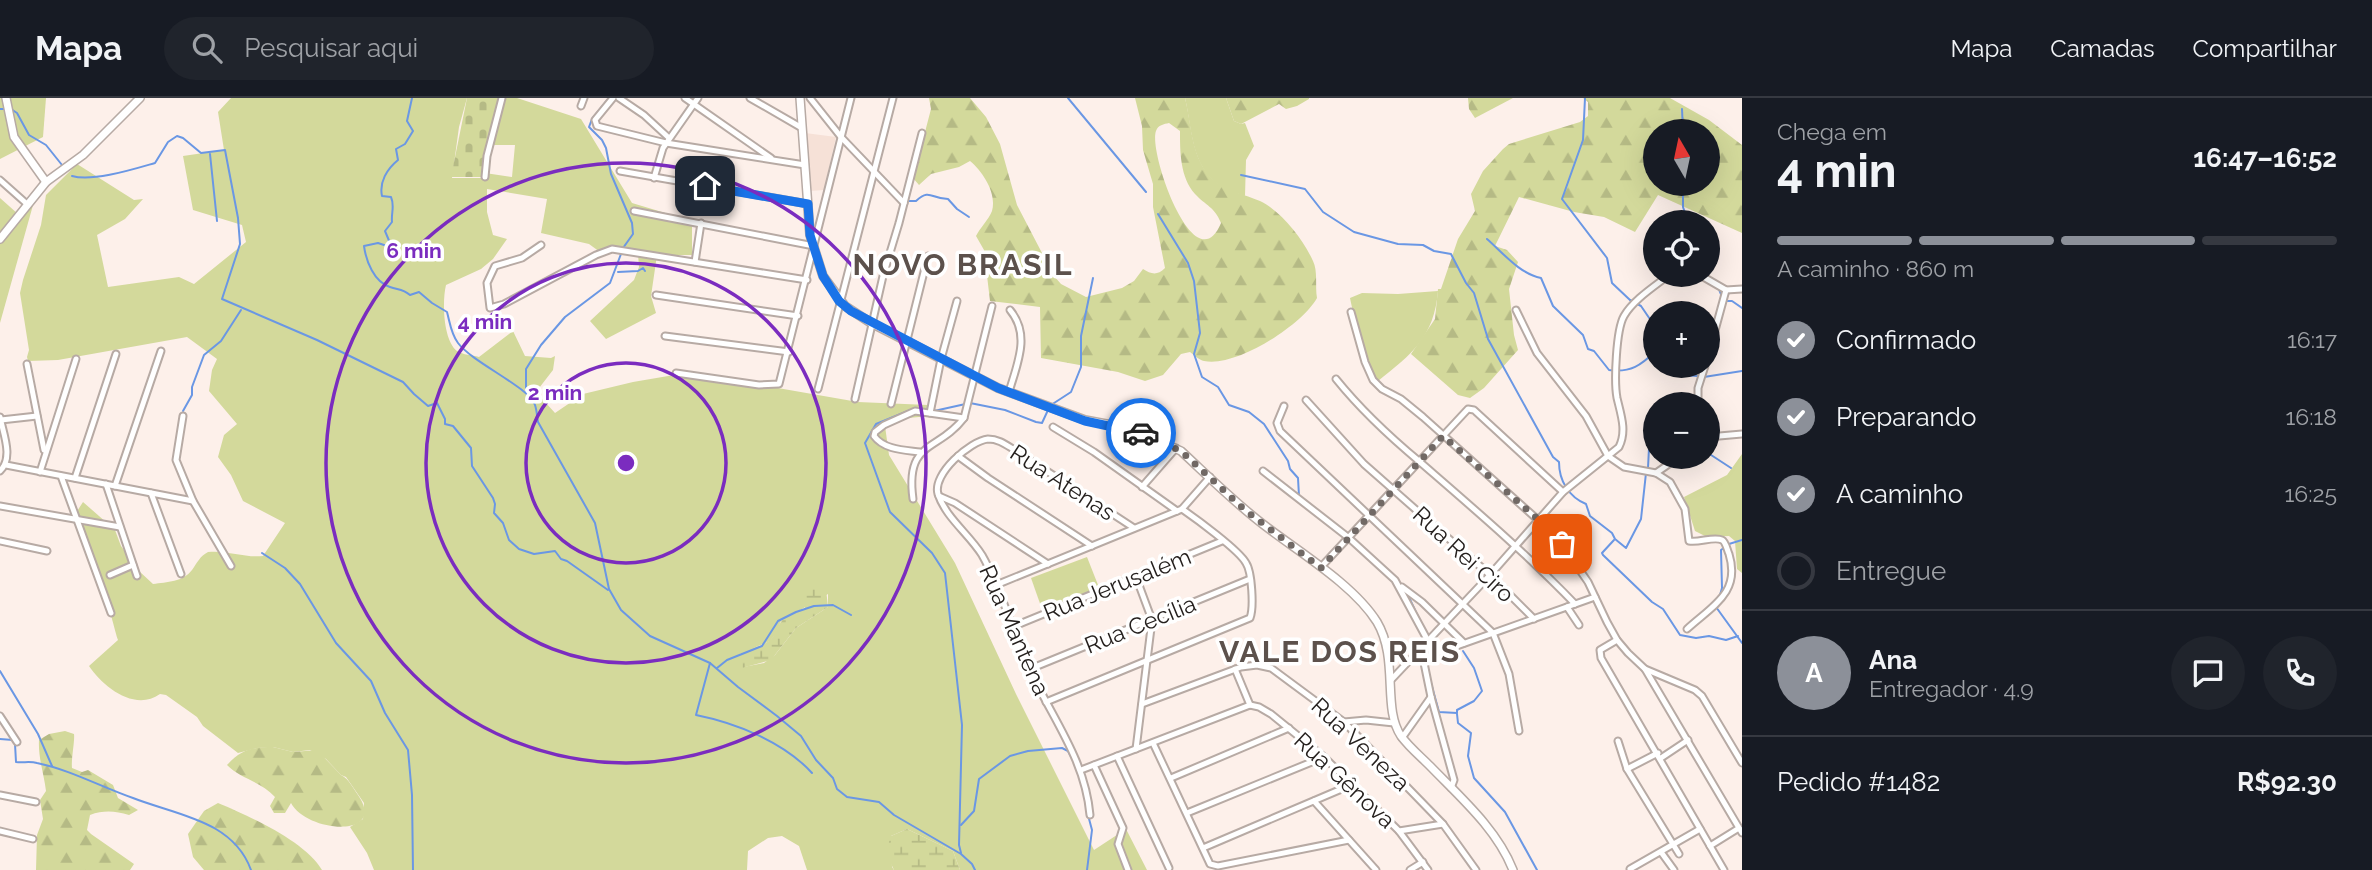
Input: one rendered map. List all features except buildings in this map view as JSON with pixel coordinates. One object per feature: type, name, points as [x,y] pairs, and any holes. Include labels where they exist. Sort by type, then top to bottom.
[{"type":"street","points":[[6,98],[14,136],[46,182]]},
{"type":"street","points":[[0,239],[46,182],[83,155],[140,98]]},
{"type":"street","points":[[485,177],[487,156],[502,98]]},
{"type":"street","points":[[581,106],[584,98]]},
{"type":"street","points":[[613,98],[595,120],[597,126],[805,165]]},
{"type":"street","points":[[619,98],[644,115],[668,140]]},
{"type":"street","points":[[685,98],[773,159]]},
{"type":"street","points":[[654,177],[668,140],[698,98]]},
{"type":"street","points":[[750,98],[802,128]]},
{"type":"street","points":[[800,98],[810,235],[823,276],[839,301],[871,323],[1009,392],[1085,421],[1142,434],[1176,448],[1255,518],[1321,568],[1375,619],[1386,642],[1394,723],[1402,738],[1493,835],[1513,870]]},
{"type":"street","points":[[811,98],[841,137],[904,203]]},
{"type":"street","points":[[676,373],[770,386],[780,382],[851,98]]},
{"type":"street","points":[[818,389],[872,171],[893,98]]},
{"type":"street","points":[[855,399],[871,323],[922,133]]},
{"type":"street","points":[[620,171],[808,204]]},
{"type":"street","points":[[0,180],[27,204]]},
{"type":"street","points":[[634,211],[814,246]]},
{"type":"street","points":[[695,262],[701,223]]},
{"type":"street","points":[[541,245],[522,258],[498,264],[490,272],[486,282],[490,307],[494,308],[511,300],[609,250],[807,280]]},
{"type":"street","points":[[891,404],[928,256]]},
{"type":"street","points":[[1391,680],[1421,655],[1428,641],[1563,492],[1619,447],[1623,432],[1616,386],[1623,320],[1629,310],[1655,287]]},
{"type":"street","points":[[1720,287],[1726,290],[1742,289]]},
{"type":"street","points":[[1720,312],[1726,290]]},
{"type":"street","points":[[656,295],[798,316]]},
{"type":"street","points":[[930,413],[957,301]]},
{"type":"street","points":[[913,499],[911,480],[920,452],[964,418],[992,306]]},
{"type":"street","points":[[1009,392],[1017,366],[1022,332],[1010,310]]},
{"type":"street","points":[[1516,310],[1530,342],[1586,416],[1608,456],[1627,468],[1656,473],[1670,482],[1687,514],[1688,540],[1694,542],[1721,539],[1725,543],[1733,573],[1729,590],[1688,629]]},
{"type":"street","points":[[1351,312],[1368,368],[1377,385],[1401,399],[1539,520],[1562,544],[1588,582],[1617,640],[1645,669],[1740,830],[1710,846]]},
{"type":"street","points":[[664,337],[789,352]]},
{"type":"street","points":[[115,486],[161,351]]},
{"type":"street","points":[[75,478],[116,354]]},
{"type":"street","points":[[40,472],[76,359]]},
{"type":"street","points":[[27,364],[45,453]]},
{"type":"street","points":[[1336,379],[1356,403],[1541,569],[1575,604]]},
{"type":"street","name":"Rua Rei Ciro","points":[[1306,400],[1364,464],[1490,575],[1534,619]]},
{"type":"street","points":[[1284,406],[1277,423],[1280,431],[1493,633],[1509,674],[1519,731]]},
{"type":"street","points":[[1321,568],[1468,409],[1472,409],[1563,492]]},
{"type":"street","points":[[920,452],[887,446],[877,440],[874,434],[881,426],[914,412],[964,418]]},
{"type":"street","points":[[0,471],[6,465],[8,456],[0,419],[37,416]]},
{"type":"street","points":[[183,416],[176,460],[193,501],[231,566]]},
{"type":"street","points":[[1046,702],[1243,622],[1250,618],[1252,613],[1246,562],[1179,510],[1054,427]]},
{"type":"street","points":[[1720,436],[1742,434]]},
{"type":"street","name":"Rua Atenas","points":[[939,496],[937,490],[941,476],[958,456],[984,440],[999,441],[1134,528]]},
{"type":"street","points":[[1142,487],[1176,448]]},
{"type":"street","points":[[958,456],[1093,546]]},
{"type":"street","points":[[6,465],[193,501]]},
{"type":"street","points":[[1656,473],[1662,469]]},
{"type":"street","points":[[1263,471],[1349,538],[1464,643]]},
{"type":"street","points":[[61,476],[111,613]]},
{"type":"street","points":[[996,585],[1179,510],[1210,477]]},
{"type":"street","points":[[106,484],[137,576]]},
{"type":"street","points":[[151,493],[181,574]]},
{"type":"street","points":[[939,496],[955,503],[1048,564]]},
{"type":"street","name":"Rua Mantena","points":[[939,496],[948,512],[980,552],[996,585],[1030,669],[1067,737],[1081,770],[1090,815]]},
{"type":"street","points":[[0,506],[120,527]]},
{"type":"street","points":[[0,541],[47,551]]},
{"type":"street","name":"Rua Jerusalém","points":[[1012,627],[1222,541]]},
{"type":"street","points":[[110,575],[133,565]]},
{"type":"street","points":[[1136,577],[1152,620],[1136,748]]},
{"type":"street","name":"Rua Cecília","points":[[1030,669],[1250,579]]},
{"type":"street","points":[[1400,586],[1428,641]]},
{"type":"street","points":[[1421,655],[1464,643],[1595,597]]},
{"type":"street","points":[[1567,607],[1579,625]]},
{"type":"street","points":[[1617,640],[1600,650],[1600,656],[1724,870]]},
{"type":"street","points":[[1421,655],[1454,780],[1451,788]]},
{"type":"street","name":"Rua Veneza","points":[[1142,704],[1235,668],[1250,665],[1270,668],[1344,722],[1443,824],[1476,870]]},
{"type":"street","points":[[1081,770],[1250,705],[1235,668]]},
{"type":"street","points":[[1645,669],[1695,690],[1702,696],[1742,763]]},
{"type":"street","points":[[1402,738],[1431,697]]},
{"type":"street","name":"Rua Gênova","points":[[1250,705],[1264,709],[1324,757],[1399,831],[1428,870]]},
{"type":"street","points":[[0,716],[17,742]]},
{"type":"street","points":[[1344,722],[1366,720],[1394,723]]},
{"type":"street","points":[[1171,778],[1289,728]]},
{"type":"street","points":[[1627,769],[1688,740]]},
{"type":"street","points":[[1618,741],[1627,769],[1679,854]]},
{"type":"street","points":[[1153,743],[1210,864],[1219,866],[1349,840]]},
{"type":"street","points":[[1117,756],[1169,868]]},
{"type":"street","points":[[1187,813],[1324,757]]},
{"type":"street","points":[[1094,765],[1123,828],[1118,844],[1128,870]]},
{"type":"street","points":[[1203,849],[1351,785]]},
{"type":"street","points":[[0,794],[36,802]]},
{"type":"street","points":[[1314,801],[1376,870]]},
{"type":"street","points":[[1399,831],[1443,824]]},
{"type":"street","points":[[1626,862],[1630,870],[1700,829]]},
{"type":"street","points":[[0,831],[33,839]]},
{"type":"street","points":[[1661,852],[1674,870]]},
{"type":"street","points":[[1410,870],[1423,862]]},
{"type":"shaded area","points":[[805,133],[836,137],[824,190],[810,191]]},
{"type":"green space","points":[[0,98],[46,98],[43,137],[0,159]]},
{"type":"green space","points":[[231,98],[467,98],[459,127],[452,178],[483,178],[485,173],[512,177],[515,145],[491,145],[503,98],[517,98],[581,119],[632,203],[692,221],[692,255],[657,255],[651,296],[656,313],[606,339],[590,321],[634,280],[639,267],[638,254],[617,250],[600,252],[589,244],[541,233],[547,199],[487,189],[487,212],[493,235],[507,239],[493,259],[481,269],[446,285],[445,320],[452,346],[459,352],[479,357],[513,331],[525,356],[555,356],[553,370],[536,392],[555,413],[583,394],[674,375],[675,370],[858,402],[928,405],[930,416],[908,418],[885,426],[889,455],[955,563],[1016,694],[1094,850],[1126,829],[1147,870],[960,870],[953,851],[907,829],[891,836],[894,870],[807,870],[799,846],[782,836],[768,838],[748,851],[747,870],[374,870],[367,853],[350,827],[363,819],[364,803],[346,777],[326,759],[310,750],[293,752],[273,747],[238,753],[203,726],[197,717],[166,695],[160,694],[150,699],[130,699],[102,682],[89,666],[118,640],[94,555],[81,525],[74,516],[83,502],[115,530],[121,546],[139,571],[153,584],[184,577],[208,552],[263,556],[285,523],[243,501],[231,475],[218,457],[224,435],[237,424],[209,391],[212,370],[217,359],[187,337],[58,360],[28,361],[29,350],[20,293],[41,225],[46,195],[77,164],[134,200],[143,199],[125,219],[97,235],[108,287],[179,277],[194,284],[246,242],[242,225],[193,210],[183,156],[224,150],[218,112]],"holes":[[[828,594],[828,607],[796,628],[775,655],[764,663],[738,668],[740,654],[770,641],[781,621]]]},
{"type":"green space","points":[[467,98],[501,98],[482,177],[451,177]]},
{"type":"green space","points":[[929,98],[970,98],[986,117],[1000,144],[1017,205],[1054,276],[1061,284],[1086,297],[1122,288],[1134,281],[1143,269],[1154,273],[1165,268],[1153,207],[1153,184],[1143,150],[1142,126],[1135,98],[1185,98],[1194,144],[1205,170],[1216,182],[1276,211],[1291,226],[1315,265],[1317,298],[1298,320],[1283,332],[1250,351],[1217,361],[1202,360],[1190,352],[1181,354],[1163,375],[1145,381],[1118,372],[1041,358],[1040,307],[990,301],[984,250],[976,236],[991,214],[993,197],[980,171],[970,161],[959,167],[931,174],[919,185],[913,178],[931,109]],"holes":[[[1169,123],[1180,131],[1186,180],[1221,223],[1210,238],[1199,238],[1187,227],[1166,186],[1159,163],[1155,144],[1157,129]]]},
{"type":"green space","points":[[1185,98],[1226,98],[1234,121],[1245,123],[1254,146],[1246,160],[1245,196],[1222,187],[1203,168],[1194,146]]},
{"type":"green space","points":[[1226,98],[1309,99],[1286,109],[1279,104],[1241,124],[1234,121]]},
{"type":"green space","points":[[1468,98],[1513,98],[1475,118],[1469,109]]},
{"type":"green space","points":[[1583,98],[1670,98],[1707,119],[1643,119],[1643,196],[1657,196],[1649,210],[1643,210],[1643,219],[1635,232],[1604,217],[1519,197],[1495,246],[1507,250],[1518,262],[1509,289],[1518,350],[1484,388],[1470,398],[1458,395],[1411,354],[1435,319],[1438,289],[1441,289],[1458,239],[1475,211],[1471,194],[1483,171],[1509,144],[1580,122],[1588,116],[1588,102]]},
{"type":"green space","points":[[1720,128],[1742,145],[1742,233],[1720,223],[1720,210],[1691,210],[1660,196],[1720,196]]},
{"type":"green space","points":[[0,198],[18,214],[35,198],[0,323]]},
{"type":"green space","points":[[1438,291],[1432,321],[1426,333],[1411,353],[1378,381],[1364,354],[1350,298],[1362,293]]},
{"type":"green space","points":[[1742,454],[1742,573],[1737,569],[1735,541],[1729,536],[1707,537],[1695,531],[1684,497],[1727,475]]},
{"type":"green space","points":[[1087,557],[1100,590],[1043,612],[1031,578]]},
{"type":"green space","points":[[821,587],[826,589],[828,607],[796,628],[771,660],[738,669],[735,666],[739,655],[769,641],[783,620],[805,608],[806,594]]},
{"type":"green space","points":[[65,731],[74,734],[72,768],[82,772],[88,770],[113,785],[118,798],[138,810],[129,815],[100,812],[90,815],[87,830],[134,864],[130,870],[36,870],[37,835],[43,819],[40,800],[46,791],[39,740],[49,734]]},
{"type":"green space","points":[[273,747],[293,752],[317,750],[353,787],[364,809],[362,819],[354,825],[327,825],[312,821],[291,803],[285,813],[274,813],[270,806],[275,797],[227,765],[247,750]]},
{"type":"green space","points":[[218,803],[290,839],[314,859],[322,870],[204,870],[193,857],[188,834],[204,811]]},
{"type":"green space","points":[[907,829],[953,851],[960,870],[894,870],[888,853],[889,840],[891,836]]},
{"type":"waterway","points":[[412,98],[407,121],[413,131],[405,144],[396,149],[398,160],[390,167],[382,186],[382,196],[391,197],[393,203],[392,222],[385,231],[390,243],[387,246],[378,243],[364,246],[375,276],[384,284],[410,295],[419,292],[447,312],[454,336],[465,351],[531,398],[538,422],[595,523],[609,589],[621,610],[650,636],[710,663],[777,716],[801,736],[816,760],[833,778],[837,789],[847,797],[879,802],[894,815],[961,854],[975,870]]},
{"type":"waterway","points":[[609,98],[589,127],[606,148],[611,174],[632,223],[633,234],[623,248]]},
{"type":"waterway","points":[[1068,98],[1146,192]]},
{"type":"waterway","points":[[1585,98],[1583,140],[1562,199],[1607,258],[1612,283],[1643,309]]},
{"type":"waterway","points":[[11,109],[17,113],[29,135],[46,145],[62,165]]},
{"type":"waterway","points":[[1682,109],[1682,119]]},
{"type":"waterway","points":[[72,176],[102,176],[155,163],[168,142],[177,136],[201,153],[225,150],[238,218],[240,244],[222,299],[317,340],[403,382],[428,406],[437,403],[445,424],[453,426],[471,448],[472,466],[493,498],[494,513],[503,523],[509,540],[519,549],[534,554],[555,551],[561,559],[608,590]]},
{"type":"waterway","points":[[210,154],[217,221]]},
{"type":"waterway","points":[[1241,175],[1305,189],[1323,212],[1354,232],[1398,244],[1423,245],[1434,251],[1451,254],[1474,293],[1488,339],[1553,457],[1559,462],[1566,488],[1586,504],[1590,516],[1626,548],[1641,519],[1646,473]]},
{"type":"waterway","points":[[906,201],[916,201],[925,195],[948,199],[969,217]]},
{"type":"waterway","points":[[1683,196],[1684,210]]},
{"type":"waterway","points":[[1158,214],[1188,263],[1194,281],[1200,333],[1194,354],[1202,377],[1218,387],[1229,405],[1249,412],[1264,424],[1298,478],[1299,496]]},
{"type":"waterway","points":[[1487,239],[1519,268],[1541,278],[1553,306],[1583,335],[1588,349],[1594,351],[1609,370],[1624,370],[1643,361]]},
{"type":"waterway","points":[[526,392],[526,369],[541,345],[565,317],[610,283],[621,254]]},
{"type":"waterway","points":[[618,272],[638,271],[643,268],[645,271]]},
{"type":"waterway","points":[[1051,405],[1071,392],[1081,367],[1081,336],[1093,278]]},
{"type":"waterway","points":[[1718,287],[1722,297]]},
{"type":"waterway","points":[[1727,301],[1732,301],[1742,308]]},
{"type":"waterway","points":[[183,411],[192,395],[192,387],[204,355],[221,341],[241,310]]},
{"type":"waterway","points":[[1720,374],[1742,371]]},
{"type":"waterway","points":[[934,411],[970,403],[1005,410],[1042,423],[1048,410]]},
{"type":"waterway","points":[[929,410],[913,409],[876,424],[865,443],[890,512],[932,553],[945,573],[962,725],[961,853]]},
{"type":"waterway","points":[[1720,461],[1731,468]]},
{"type":"waterway","points":[[1614,540],[1603,555],[1652,602],[1663,609],[1680,635],[1696,638],[1709,636],[1726,640],[1738,636]]},
{"type":"waterway","points":[[1720,595],[1721,550],[1742,540]]},
{"type":"waterway","points":[[262,553],[285,568],[300,584],[336,643],[371,681],[385,713],[408,750],[412,795],[413,870]]},
{"type":"waterway","points":[[1376,560],[1385,568]]},
{"type":"waterway","points":[[1407,593],[1419,619]]},
{"type":"waterway","points":[[717,668],[727,660],[762,646],[778,621],[796,612],[814,606],[833,605],[851,615]]},
{"type":"waterway","points":[[1716,607],[1742,643]]},
{"type":"waterway","points":[[1431,683],[1439,712],[1457,713],[1457,710],[1474,701],[1482,691],[1474,668],[1463,651]]},
{"type":"waterway","points":[[710,663],[696,715],[758,735],[788,752],[812,773]]},
{"type":"waterway","points":[[0,671],[38,734],[52,766]]},
{"type":"waterway","points":[[1457,714],[1458,723],[1471,733],[1468,756],[1474,778],[1505,812],[1537,870]]},
{"type":"waterway","points":[[0,739],[13,740]]},
{"type":"waterway","points":[[15,744],[16,762],[34,762],[62,770],[217,830],[243,853],[251,870]]},
{"type":"waterway","points":[[961,825],[974,811],[979,779],[1010,756],[1028,751],[1062,748],[1068,751],[1074,762]]},
{"type":"waterway","points":[[1087,870],[1092,830],[1088,815]]},
{"type":"way so far","points":[[1141,433],[1181,451],[1245,510],[1321,568],[1443,436],[1548,528],[1562,544]]},
{"type":"district","name":"NOVO BRASIL","points":[[963,264]]},
{"type":"district","name":"VALE DOS REIS","points":[[1340,651]]},
{"type":"route","points":[[705,186],[808,204],[810,235],[823,276],[839,301],[871,323],[998,388],[1085,421],[1141,433]]}]
